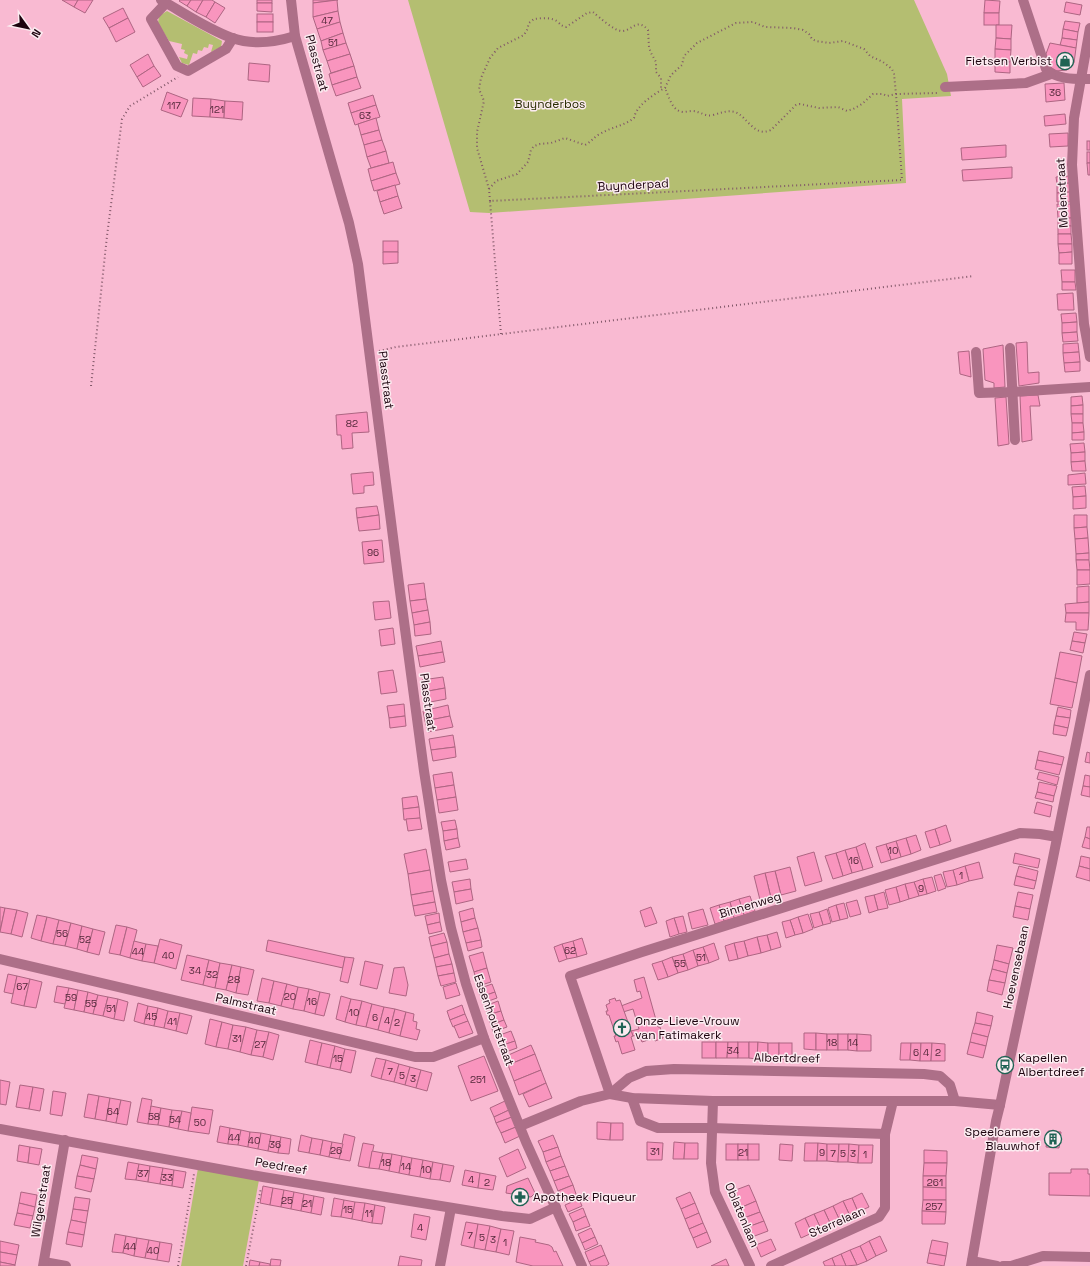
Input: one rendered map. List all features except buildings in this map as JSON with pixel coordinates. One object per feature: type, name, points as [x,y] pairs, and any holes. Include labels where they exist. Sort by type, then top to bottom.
[{"type":"street","name":"Plasstraat","points":[[292,0],[296,36],[349,223],[358,264],[424,771]]},
{"type":"street","points":[[1023,0],[1046,70],[1051,74],[1068,78],[1085,79]]},
{"type":"street","points":[[233,38],[226,49],[188,71],[177,66],[151,18],[163,1],[217,31],[233,38],[255,42],[279,41],[296,36]]},
{"type":"street","name":"Molenstraat","points":[[1090,28],[1085,79],[1074,118],[1072,165],[1084,324],[1090,357]]},
{"type":"street","points":[[945,87],[1026,83],[1051,74]]},
{"type":"street","points":[[1010,348],[1015,440]]},
{"type":"street","points":[[976,352],[979,393],[1090,387]]},
{"type":"street","name":"Hoevensebaan","points":[[972,1264],[996,1121],[1057,838],[1090,675]]},
{"type":"street","name":"Essenhoutstraat","points":[[424,771],[451,928],[466,984],[484,1038],[520,1126],[582,1266]]},
{"type":"street","name":"Binnenweg","points":[[610,1094],[570,976],[642,952],[1020,834],[1040,834],[1057,838]]},
{"type":"street","name":"Palmstraat","points":[[0,959],[415,1057],[433,1057],[484,1038]]},
{"type":"street","name":"Albertdreef","points":[[610,1094],[629,1078],[646,1071],[674,1069],[916,1074],[940,1076],[950,1085],[955,1101]]},
{"type":"street","name":"Albertdreef","points":[[520,1126],[581,1101],[610,1094],[632,1098],[713,1101],[955,1101],[1000,1105]]},
{"type":"street","points":[[632,1098],[640,1121],[658,1128],[712,1128],[885,1134],[892,1102]]},
{"type":"street","name":"Oblatenlaan","points":[[713,1101],[711,1163],[715,1192],[750,1266]]},
{"type":"street","name":"Peedreef","points":[[0,1129],[263,1177],[502,1216],[530,1219],[556,1207]]},
{"type":"street","name":"Sterrelaan","points":[[771,1266],[879,1217],[885,1208],[885,1134]]},
{"type":"street","name":"Wilgenstraat","points":[[44,1264],[64,1140]]},
{"type":"street","points":[[440,1266],[451,1208]]},
{"type":"street","points":[[1003,1266],[1010,1266],[1043,1256],[1090,1257]]},
{"type":"street","points":[[44,1264],[66,1266]]},
{"type":"street","points":[[972,1264],[997,1266]]},
{"type":"path","points":[[501,334],[489,189],[477,148],[477,132],[484,102],[479,89],[481,78],[490,58],[498,48],[524,35],[530,23],[534,19],[552,19],[558,22],[561,26],[566,27],[587,13],[593,12],[599,18],[618,30],[623,31],[637,24],[642,25],[648,30],[649,47],[656,62],[656,72],[661,78],[662,90]]},
{"type":"path","points":[[489,189],[496,181],[517,174],[528,162],[531,150],[534,146],[551,143],[565,138],[585,145],[591,142],[599,134],[629,122],[634,118],[635,113],[640,107],[665,88],[671,75],[682,66],[684,56],[698,43],[736,23],[754,22],[764,27],[803,30],[816,41],[829,43],[842,40],[864,49],[870,56],[883,62],[892,69],[895,79],[896,94]]},
{"type":"path","points":[[91,386],[107,236],[122,119],[130,106],[188,71]]},
{"type":"path","points":[[665,88],[673,106],[678,111],[693,111],[712,116],[728,111],[737,113],[751,126],[760,131],[766,132],[771,130],[792,109],[800,104],[818,108],[838,106],[847,111],[862,104],[873,94],[883,94],[888,96],[896,94],[944,93],[945,87]]},
{"type":"path","name":"Buynderpad","points":[[490,201],[902,180],[896,94]]},
{"type":"path","points":[[370,353],[396,347],[974,276]]},
{"type":"path","points":[[178,1266],[196,1165]]},
{"type":"path","points":[[246,1266],[263,1177]]},
{"type":"green space","name":"Buynderbos","points":[[408,0],[914,0],[947,74],[951,96],[902,99],[906,183],[489,213],[470,212]]},
{"type":"green space","points":[[167,11],[222,41],[221,47],[211,52],[213,45],[209,44],[208,48],[204,47],[202,51],[198,50],[197,54],[193,53],[189,65],[182,63],[179,57],[187,59],[188,55],[184,53],[185,50],[181,49],[182,44],[169,41],[158,23],[159,16]]},
{"type":"green space","points":[[198,1168],[259,1180],[243,1266],[181,1266]]},
{"type":"place","name":"Fietsen Verbist","points":[[1065,61]]},
{"type":"place","name":"Onze-Lieve-Vrouw van Fatimakerk","points":[[622,1028]]},
{"type":"place","name":"Kapellen Albertdreef","points":[[1005,1065]]},
{"type":"place","name":"Speelcamere Blauwhof","points":[[1053,1139]]},
{"type":"place","name":"Apotheek Piqueur","points":[[520,1197]]}]
